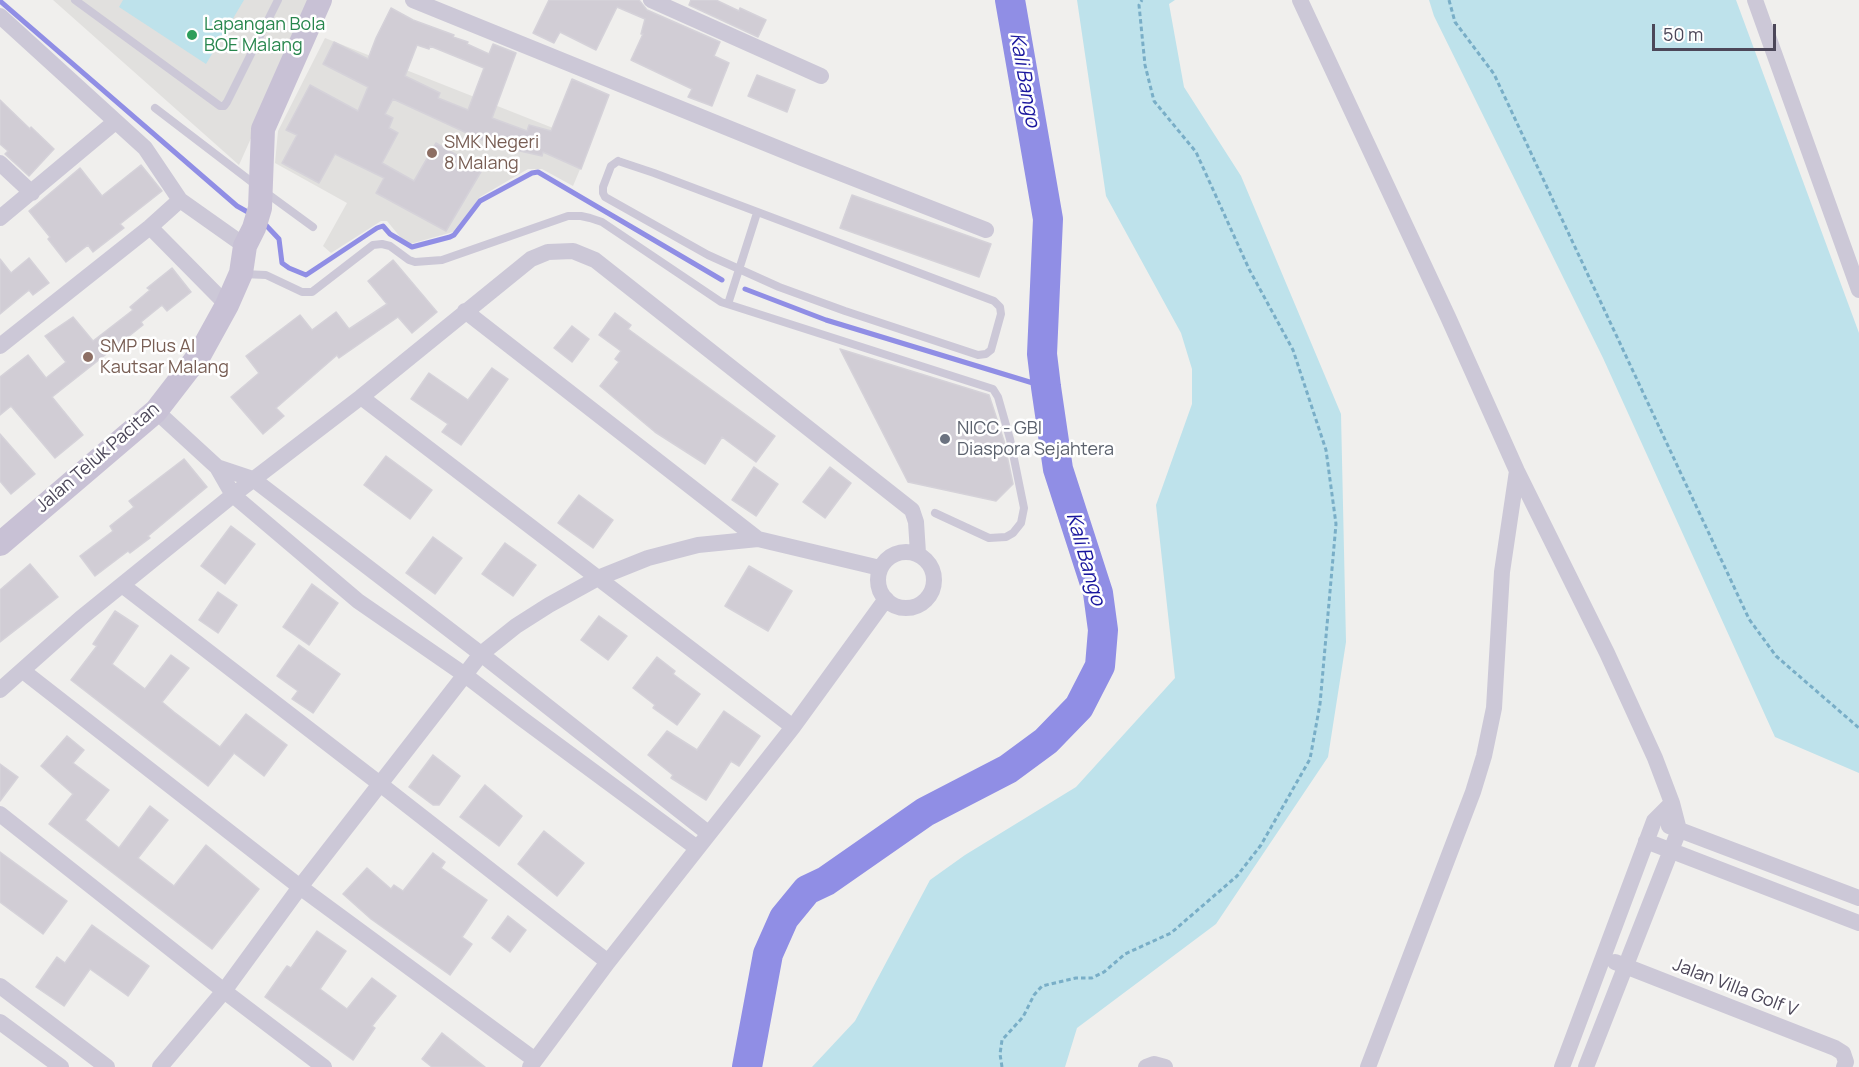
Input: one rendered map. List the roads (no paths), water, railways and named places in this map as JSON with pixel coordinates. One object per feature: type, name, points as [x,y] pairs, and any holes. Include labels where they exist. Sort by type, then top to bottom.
[{"type":"street","name":"Jalan Teluk Pacitan","points":[[0,544],[156,411],[200,354],[241,273],[253,216],[263,129],[320,0]]},
{"type":"street","points":[[413,0],[986,230]]},
{"type":"street","points":[[651,0],[821,76]]},
{"type":"street","points":[[1300,0],[1517,471],[1607,652],[1655,758],[1672,803],[1679,830],[1624,965],[1586,1067]]},
{"type":"street","points":[[1755,0],[1859,290]]},
{"type":"street","points":[[0,16],[145,148],[180,200],[253,216]]},
{"type":"street","points":[[0,218],[115,122]]},
{"type":"street","points":[[0,163],[32,193]]},
{"type":"street","points":[[0,346],[150,227],[180,200]]},
{"type":"street","points":[[150,227],[226,305]]},
{"type":"street","points":[[0,690],[81,618],[253,479],[361,397],[531,260],[548,252],[573,251],[595,260],[912,510],[916,522],[918,554]]},
{"type":"street","points":[[465,311],[758,539]]},
{"type":"street","points":[[361,397],[793,728]]},
{"type":"street","points":[[156,411],[217,467],[233,495],[358,601],[465,675],[697,848]]},
{"type":"street","points":[[217,467],[253,479],[481,654],[708,833]]},
{"type":"street","points":[[1368,1067],[1473,792],[1484,756],[1494,708],[1502,572],[1517,471]]},
{"type":"street","points":[[160,1067],[224,991],[300,887],[481,654],[516,626],[549,604],[598,578],[648,558],[698,545],[758,539],[880,568]]},
{"type":"street","points":[[907,551],[918,554],[927,560],[933,569],[935,580],[933,591],[917,606],[906,608],[895,606],[880,590],[878,579],[880,568],[886,559],[896,553],[907,551]]},
{"type":"street","points":[[122,585],[608,962]]},
{"type":"street","points":[[23,671],[300,887],[532,1063],[708,833],[793,728],[886,599]]},
{"type":"street","points":[[1562,1067],[1654,821],[1672,803]]},
{"type":"street","points":[[0,814],[324,1067]]},
{"type":"street","points":[[1654,821],[1859,898]]},
{"type":"street","points":[[1646,841],[1859,923]]},
{"type":"street","name":"Jalan Villa Golf V","points":[[1603,958],[1835,1048],[1843,1053],[1845,1064]]},
{"type":"street","points":[[0,986],[107,1067]]},
{"type":"street","points":[[0,1022],[62,1067]]},
{"type":"street","points":[[1146,1067],[1154,1064],[1165,1067]]},
{"type":"lane","points":[[75,0],[220,106],[224,106],[227,102],[278,0]]},
{"type":"lane","points":[[155,108],[253,216],[314,227]]},
{"type":"lane","points":[[618,161],[654,173],[996,303],[1000,307],[1001,314],[993,347],[988,354],[978,355],[825,304],[739,270],[605,197],[603,187],[611,165],[618,161]]},
{"type":"lane","points":[[728,304],[757,213]]},
{"type":"lane","points":[[241,273],[267,275],[302,292],[312,292],[373,245],[390,246],[409,261],[442,260],[568,216],[581,216],[602,222],[711,296],[728,304],[993,390],[998,397],[1010,439],[1024,508],[1021,523],[1006,537],[989,538],[935,513]]},
{"type":"waterway","name":"Kali Bango","points":[[747,1067],[768,954],[784,918],[807,890],[826,881],[925,812],[1008,769],[1046,741],[1079,707],[1100,666],[1103,630],[1098,593],[1058,469],[1046,387],[1042,354],[1048,219],[1010,0]]},
{"type":"waterway","points":[[0,1],[237,206],[253,215]]},
{"type":"waterway","points":[[263,222],[279,239],[282,263],[306,275],[383,226],[390,234],[412,247],[450,237],[480,201],[538,172],[722,280]]},
{"type":"waterway","points":[[745,289],[826,320],[1046,387]]},
{"type":"place","name":"Lapangan Bola BOE Malang","points":[[192,35]]},
{"type":"place","name":"SMK Negeri 8 Malang","points":[[432,153]]},
{"type":"place","name":"SMP Plus Al Kautsar Malang","points":[[88,357]]},
{"type":"place","name":"NICC - GBI Diaspora Sejahtera","points":[[945,439]]}]
